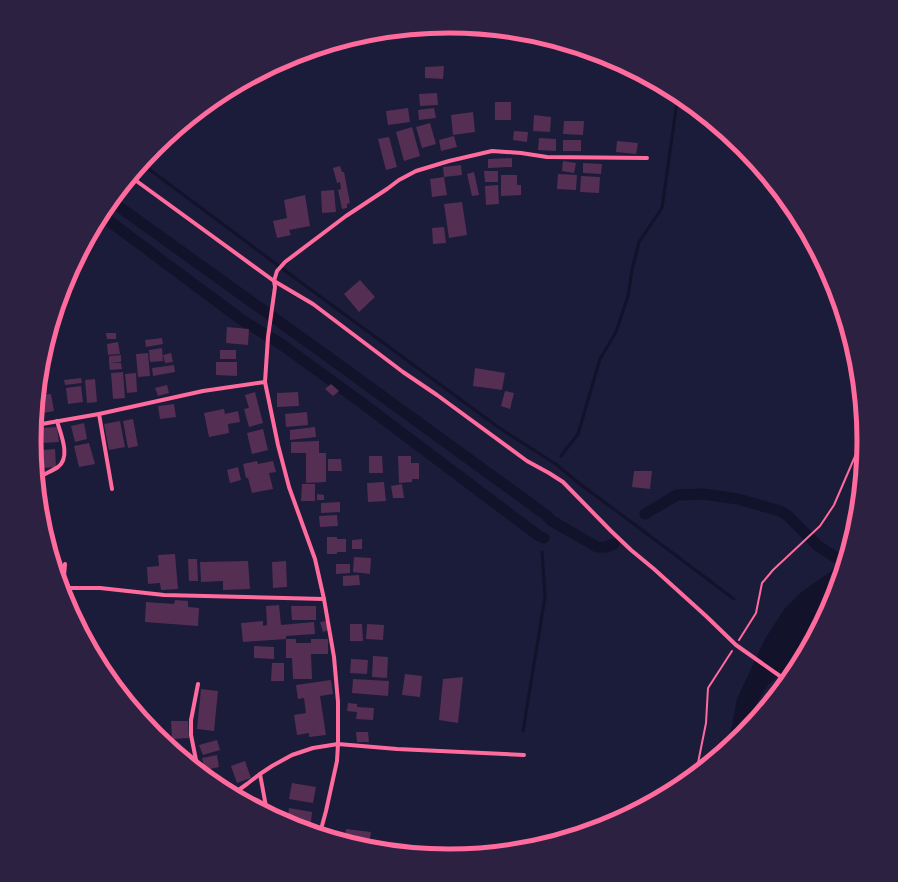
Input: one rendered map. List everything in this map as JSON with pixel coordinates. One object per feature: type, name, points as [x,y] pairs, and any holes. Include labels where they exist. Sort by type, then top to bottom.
[{"type":"street","points":[[321,828],[337,761],[338,702],[334,657],[324,599],[315,559],[289,487],[278,445],[265,382],[268,337],[275,287],[274,281],[277,271],[285,262],[346,216],[399,180],[416,171],[449,161],[492,151],[547,156],[647,158]]},
{"type":"street","points":[[135,181],[274,281],[313,304],[403,372],[527,461],[550,473],[563,482],[631,550],[677,589],[736,645],[781,677]]},
{"type":"street","points":[[42,424],[98,414],[204,391],[265,382]]},
{"type":"street","points":[[98,414],[112,489]]},
{"type":"street","points":[[43,475],[59,466],[63,460],[65,451],[57,422]]},
{"type":"street","points":[[64,575],[65,564]]},
{"type":"street","points":[[69,588],[100,588],[164,595],[324,599]]},
{"type":"street","points":[[196,761],[191,735],[191,720],[198,684]]},
{"type":"street","points":[[239,790],[260,774],[292,755],[313,748],[338,744],[397,749],[524,755]]},
{"type":"street","points":[[260,774],[266,805]]},
{"type":"path","points":[[698,764],[706,723],[708,688],[756,613],[762,583],[773,570],[820,526],[834,505],[857,452]]},
{"type":"shaded area","points":[[838,562],[826,597],[815,621],[789,666],[768,685],[758,701],[756,710],[730,736],[737,699],[765,639],[785,608],[800,593],[830,572]]},
{"type":"building","points":[[444,66],[443,79],[425,78],[425,67]]},
{"type":"building","points":[[437,93],[438,105],[420,106],[419,94]]},
{"type":"building","points":[[495,102],[511,102],[511,120],[495,120]]},
{"type":"building","points":[[408,108],[410,122],[388,125],[386,111]]},
{"type":"building","points":[[434,108],[436,118],[419,120],[418,110]]},
{"type":"building","points":[[473,112],[475,132],[453,135],[451,115]]},
{"type":"building","points":[[534,115],[551,117],[550,132],[533,131]]},
{"type":"building","points":[[564,121],[584,121],[583,135],[563,134]]},
{"type":"building","points":[[430,123],[436,144],[422,148],[416,127]]},
{"type":"building","points":[[412,127],[420,156],[404,161],[396,132]]},
{"type":"building","points":[[514,131],[528,132],[527,142],[513,140]]},
{"type":"building","points":[[454,136],[457,147],[441,151],[439,140]]},
{"type":"building","points":[[389,137],[397,167],[386,170],[378,139]]},
{"type":"building","points":[[539,138],[556,139],[556,151],[538,150]]},
{"type":"building","points":[[563,140],[581,140],[581,151],[563,151]]},
{"type":"building","points":[[617,141],[638,143],[636,154],[616,152]]},
{"type":"building","points":[[512,158],[512,167],[488,168],[488,159]]},
{"type":"building","points":[[563,161],[576,163],[574,173],[562,171]]},
{"type":"building","points":[[583,163],[602,164],[601,174],[583,173]]},
{"type":"building","points":[[461,165],[462,175],[444,177],[443,167]]},
{"type":"building","points":[[340,166],[342,172],[344,172],[350,203],[347,204],[347,208],[342,209],[338,190],[341,189],[340,182],[337,183],[333,168]]},
{"type":"building","points":[[484,171],[498,171],[498,182],[485,182]]},
{"type":"building","points":[[474,172],[479,195],[472,196],[467,174]]},
{"type":"building","points":[[558,174],[577,175],[576,190],[557,189]]},
{"type":"building","points":[[501,175],[517,175],[517,185],[521,185],[521,195],[501,196]]},
{"type":"building","points":[[581,176],[600,177],[599,193],[580,192]]},
{"type":"building","points":[[444,177],[447,195],[432,197],[430,179]]},
{"type":"building","points":[[498,185],[499,204],[486,205],[485,186]]},
{"type":"building","points":[[334,190],[336,212],[322,213],[321,191]]},
{"type":"building","points":[[305,195],[310,226],[289,230],[291,235],[277,238],[273,221],[287,218],[284,200]]},
{"type":"building","points":[[462,202],[467,235],[449,238],[444,204]]},
{"type":"building","points":[[444,227],[446,243],[433,244],[432,228]]},
{"type":"building","points":[[360,280],[375,297],[359,312],[344,294]]},
{"type":"building","points":[[227,327],[249,329],[248,345],[226,343]]},
{"type":"building","points":[[106,333],[116,333],[116,339],[107,339]]},
{"type":"building","points":[[162,338],[163,344],[146,347],[145,340]]},
{"type":"building","points":[[118,342],[120,354],[108,355],[107,344]]},
{"type":"building","points":[[162,348],[163,361],[150,362],[149,350]]},
{"type":"building","points":[[220,350],[236,350],[236,359],[220,359]]},
{"type":"building","points":[[148,353],[150,376],[138,377],[136,354]]},
{"type":"building","points":[[171,353],[173,362],[165,363],[163,355]]},
{"type":"building","points":[[121,355],[121,362],[109,363],[109,356]]},
{"type":"building","points":[[216,362],[237,362],[237,376],[216,375]]},
{"type":"building","points":[[109,363],[121,363],[122,369],[110,370]]},
{"type":"building","points":[[174,365],[175,372],[153,376],[152,368]]},
{"type":"building","points":[[475,368],[505,373],[502,390],[473,386]]},
{"type":"building","points":[[123,372],[125,398],[113,399],[111,373]]},
{"type":"building","points":[[136,373],[137,392],[127,393],[125,374]]},
{"type":"building","points":[[81,378],[82,383],[65,385],[64,380]]},
{"type":"building","points":[[46,379],[47,379],[47,393],[44,393]]},
{"type":"building","points":[[95,379],[97,402],[87,403],[85,380]]},
{"type":"building","points":[[331,384],[339,391],[333,396],[325,389]]},
{"type":"building","points":[[167,385],[169,393],[158,396],[155,388]]},
{"type":"building","points":[[81,386],[83,402],[68,404],[66,388]]},
{"type":"building","points":[[505,391],[514,393],[510,409],[501,406]]},
{"type":"building","points":[[255,392],[263,423],[249,427],[244,409],[249,408],[245,395]]},
{"type":"building","points":[[298,392],[299,406],[277,407],[277,393]]},
{"type":"building","points":[[51,394],[54,411],[42,413],[43,395]]},
{"type":"building","points":[[174,404],[176,417],[160,419],[158,406]]},
{"type":"building","points":[[224,409],[225,414],[238,411],[240,422],[228,424],[229,433],[209,437],[204,413]]},
{"type":"building","points":[[307,412],[308,425],[286,427],[285,414]]},
{"type":"building","points":[[133,419],[138,446],[128,448],[123,421]]},
{"type":"building","points":[[120,421],[125,447],[109,450],[104,424]]},
{"type":"building","points":[[84,423],[87,439],[75,442],[71,426]]},
{"type":"building","points":[[57,427],[59,442],[42,443],[41,428]]},
{"type":"building","points":[[315,427],[316,437],[290,440],[290,430]]},
{"type":"building","points":[[263,429],[268,450],[252,454],[247,433]]},
{"type":"building","points":[[319,441],[319,453],[326,453],[326,482],[306,483],[306,453],[291,453],[291,442]]},
{"type":"building","points":[[89,443],[95,464],[79,467],[74,446]]},
{"type":"building","points":[[55,449],[56,467],[43,468],[42,450]]},
{"type":"building","points":[[369,456],[382,456],[383,473],[369,473]]},
{"type":"building","points":[[398,456],[411,456],[411,463],[419,463],[419,479],[412,479],[412,482],[399,483]]},
{"type":"building","points":[[328,459],[341,459],[342,471],[328,471]]},
{"type":"building","points":[[257,461],[258,464],[273,461],[276,472],[269,473],[273,489],[252,493],[248,478],[246,478],[243,464]]},
{"type":"building","points":[[238,467],[241,480],[230,483],[227,470]]},
{"type":"building","points":[[634,471],[652,471],[650,489],[632,487]]},
{"type":"building","points":[[384,482],[386,501],[368,502],[367,483]]},
{"type":"building","points":[[302,484],[315,484],[315,501],[301,501]]},
{"type":"building","points":[[402,484],[404,498],[393,498],[391,486]]},
{"type":"building","points":[[317,494],[324,495],[324,500],[317,500]]},
{"type":"building","points":[[340,502],[340,512],[321,513],[321,503]]},
{"type":"building","points":[[337,515],[338,526],[320,527],[319,516]]},
{"type":"building","points":[[327,537],[346,539],[346,552],[327,554]]},
{"type":"building","points":[[362,539],[362,549],[352,549],[352,540]]},
{"type":"building","points":[[175,554],[178,589],[161,590],[160,583],[148,584],[147,567],[159,566],[158,555]]},
{"type":"building","points":[[354,557],[371,558],[370,574],[353,572]]},
{"type":"building","points":[[188,559],[197,559],[198,581],[189,581]]},
{"type":"building","points":[[248,561],[250,589],[223,590],[223,581],[201,582],[200,562]]},
{"type":"building","points":[[286,561],[287,587],[273,588],[272,562]]},
{"type":"building","points":[[336,564],[350,564],[350,573],[336,574]]},
{"type":"building","points":[[359,575],[360,585],[343,586],[343,576]]},
{"type":"building","points":[[175,600],[188,601],[188,607],[199,608],[198,626],[145,622],[146,602],[174,604]]},
{"type":"building","points":[[279,605],[281,625],[314,622],[315,634],[286,636],[286,639],[243,642],[241,623],[263,621],[263,626],[267,625],[266,606]]},
{"type":"building","points":[[291,606],[316,606],[316,620],[292,620]]},
{"type":"building","points":[[326,621],[328,630],[323,632],[320,622]]},
{"type":"building","points":[[350,624],[362,624],[363,641],[350,641]]},
{"type":"building","points":[[367,624],[384,625],[383,640],[366,639]]},
{"type":"building","points":[[286,639],[296,639],[296,643],[311,643],[311,639],[328,639],[328,654],[311,654],[312,679],[293,679],[292,658],[286,658]]},
{"type":"building","points":[[254,646],[274,647],[274,659],[254,658]]},
{"type":"building","points":[[373,656],[388,657],[387,678],[372,677]]},
{"type":"building","points":[[351,659],[368,660],[367,674],[350,673]]},
{"type":"building","points":[[272,663],[284,663],[284,681],[271,681]]},
{"type":"building","points":[[405,674],[422,676],[420,697],[402,695]]},
{"type":"building","points":[[463,677],[458,723],[439,720],[443,679]]},
{"type":"building","points":[[353,679],[389,681],[388,696],[352,693]]},
{"type":"building","points":[[331,680],[333,694],[320,696],[326,735],[309,737],[309,733],[297,735],[294,715],[306,713],[304,698],[298,699],[296,685]]},
{"type":"building","points":[[201,689],[218,691],[214,731],[197,729]]},
{"type":"building","points":[[348,703],[357,704],[357,707],[374,708],[373,720],[356,719],[357,712],[347,711]]},
{"type":"building","points":[[171,721],[188,721],[189,738],[172,739]]},
{"type":"building","points":[[356,732],[368,732],[369,742],[357,742]]},
{"type":"building","points":[[217,740],[220,750],[203,755],[199,745]]},
{"type":"building","points":[[217,755],[219,767],[207,770],[204,767],[202,758]]},
{"type":"building","points":[[245,761],[251,778],[237,783],[231,766]]},
{"type":"building","points":[[292,783],[316,787],[313,803],[289,799]]},
{"type":"building","points":[[259,798],[262,803],[255,800]]},
{"type":"building","points":[[289,808],[312,812],[311,824],[288,816]]},
{"type":"building","points":[[346,829],[371,832],[369,841],[345,836]]},
{"type":"waterway","points":[[561,456],[578,434],[600,359],[616,332],[628,296],[632,270],[639,242],[662,208],[677,103]]},
{"type":"waterway","points":[[147,167],[498,427],[557,465],[580,484],[734,599]]},
{"type":"waterway","points":[[116,205],[316,348],[546,515],[552,521],[597,547],[606,547],[614,544]]},
{"type":"waterway","points":[[107,219],[242,320],[281,344],[358,400],[539,536],[544,538]]},
{"type":"waterway","points":[[645,514],[677,495],[703,494],[738,499],[780,511],[787,515],[818,546],[839,559]]},
{"type":"waterway","points":[[523,731],[545,597],[542,552]]}]
